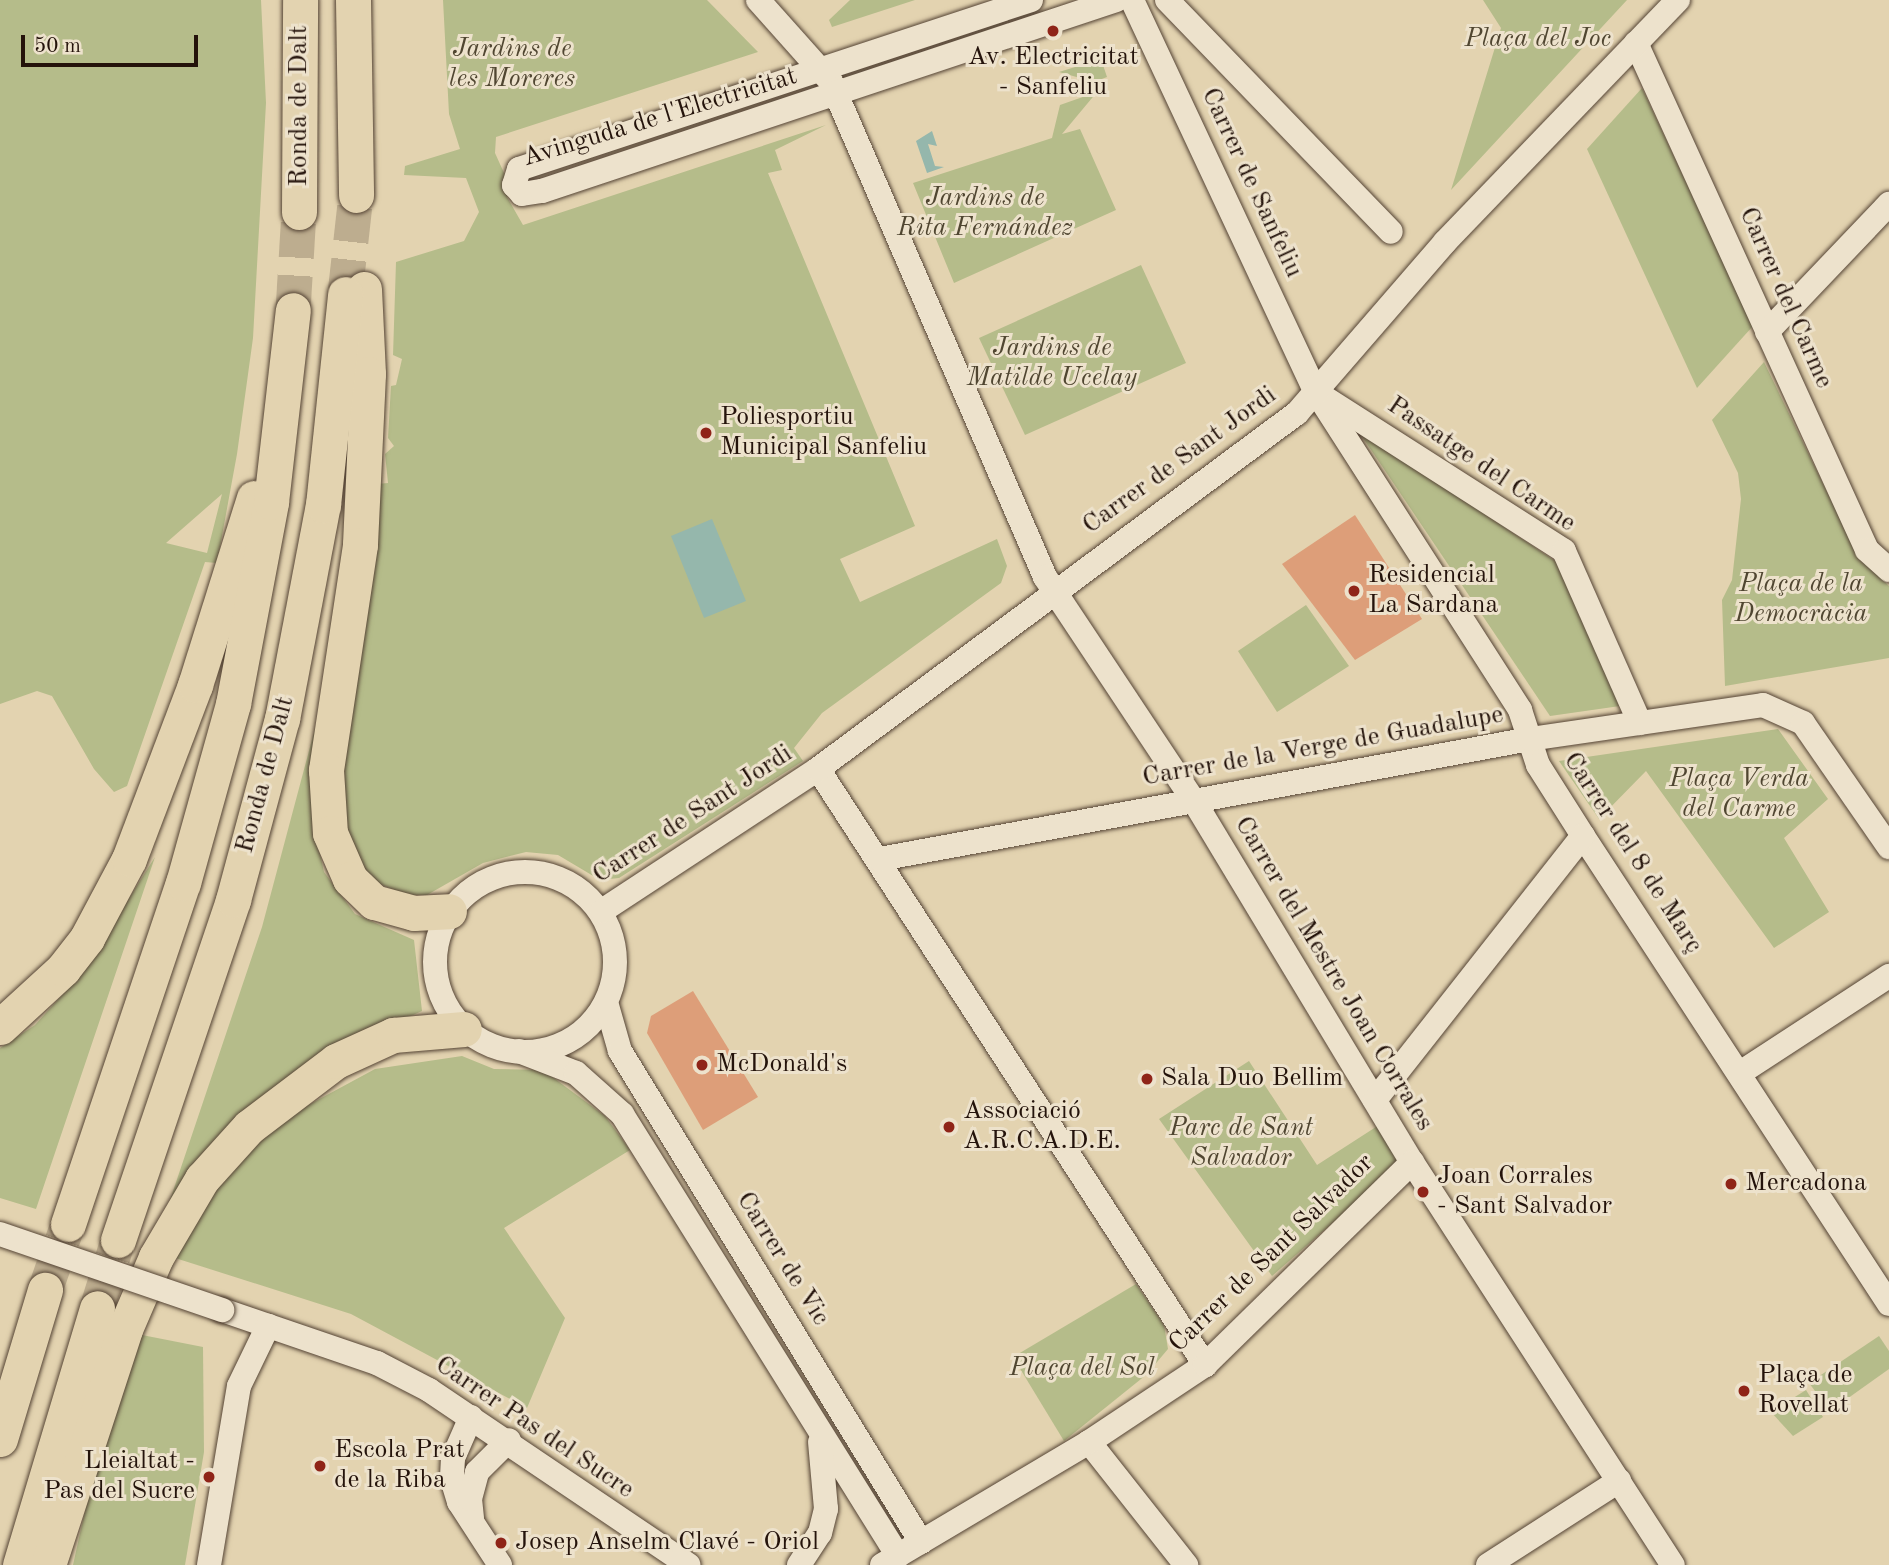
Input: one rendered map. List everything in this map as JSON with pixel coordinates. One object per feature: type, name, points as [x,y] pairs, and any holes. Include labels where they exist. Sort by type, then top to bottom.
[{"type":"highway","name":"Ronda de Dalt","points":[[299,212],[300,0]]},
{"type":"highway","name":"Ronda de Dalt","points":[[353,0],[357,187]]},
{"type":"highway","name":"Ronda de Dalt","points":[[118,1240],[233,900],[282,719],[323,505],[354,291],[368,374],[360,545],[326,770],[328,822],[349,879],[374,902],[414,913],[449,911]]},
{"type":"highway","name":"Ronda de Dalt","points":[[68,1224],[183,883],[233,704],[271,502],[293,310]]},
{"type":"highway","points":[[0,1027],[63,969],[87,938],[129,859],[195,685],[283,408]]},
{"type":"highway","points":[[48,1565],[125,1329],[156,1257],[202,1180],[249,1127],[337,1061],[414,1029],[464,1028]]},
{"type":"highway","points":[[0,1439],[45,1290]]},
{"type":"highway","points":[[20,1565],[97,1308]]},
{"type":"street","name":"Carrer del Mestre Joan Corrales","points":[[758,0],[821,69],[836,94],[1053,591],[1194,801],[1412,1162],[1673,1565]]},
{"type":"street","name":"Avinguda de l'Electricitat","points":[[1031,0],[519,169],[514,185],[522,194],[542,191],[1116,0]]},
{"type":"street","name":"Carrer de Sanfeliu","points":[[1132,0],[1316,392]]},
{"type":"street","points":[[1167,0],[1391,232]]},
{"type":"street","name":"Carrer de Sant Jordi","points":[[602,911],[818,769],[1053,591],[1275,431],[1316,392],[1426,262],[1678,0]]},
{"type":"street","name":"Carrer del Carme","points":[[1636,43],[1867,550],[1889,570]]},
{"type":"street","points":[[1767,332],[1889,204]]},
{"type":"street","name":"Passatge del Carme","points":[[1316,392],[1564,551],[1640,723]]},
{"type":"street","name":"Carrer del 8 de Març","points":[[1316,392],[1520,710],[1538,765],[1889,1304]]},
{"type":"street","name":"Carrer de la Verge de Guadalupe","points":[[880,859],[1530,739],[1763,705],[1777,708],[1803,723],[1889,847]]},
{"type":"street","name":"Carrer de Sant Jordi","points":[[818,769],[880,859],[1205,1365]]},
{"type":"street","points":[[1374,1100],[1583,836]]},
{"type":"street","points":[[519,1051],[571,1039],[606,1002],[615,950],[602,911],[575,887],[528,873],[502,875],[477,886],[449,911],[435,947],[435,974],[443,999],[464,1028],[519,1051],[576,1073],[622,1114],[816,1424],[890,1560],[921,1542]]},
{"type":"street","points":[[1740,1073],[1889,976]]},
{"type":"street","name":"Carrer de Vic","points":[[606,1002],[620,1051],[921,1542]]},
{"type":"street","name":"Carrer de Sant Salvador","points":[[921,1542],[1089,1443],[1205,1365],[1412,1162]]},
{"type":"street","name":"Carrer Pas del Sucre","points":[[0,1234],[377,1363],[509,1440],[688,1565]]},
{"type":"street","points":[[209,1565],[239,1386],[268,1326]]},
{"type":"street","points":[[471,1417],[451,1467],[459,1502],[472,1518],[500,1565]]},
{"type":"street","points":[[799,1565],[820,1533],[826,1509],[828,1478],[816,1424]]},
{"type":"street","points":[[472,1518],[470,1492],[477,1472],[509,1440]]},
{"type":"street","points":[[1089,1443],[1186,1565]]},
{"type":"street","points":[[1488,1565],[1619,1481]]},
{"type":"green space","points":[[0,0],[261,0],[266,103],[253,338],[237,454],[217,563],[205,562],[127,786],[114,792],[94,769],[52,696],[37,691],[0,704]],"holes":[[[222,494],[207,553],[166,543]]]},
{"type":"green space","name":"Jardins de les Moreres","points":[[443,0],[707,0],[758,52],[496,137],[495,153],[509,184],[507,197],[523,225],[826,125],[775,150],[782,170],[768,173],[915,526],[840,559],[860,602],[997,539],[1007,566],[1001,583],[822,713],[794,748],[803,761],[619,878],[600,880],[558,855],[526,852],[483,863],[427,895],[407,895],[367,879],[344,836],[339,806],[377,484],[388,483],[385,454],[394,446],[388,438],[391,386],[396,385],[402,359],[393,355],[396,262],[464,241],[479,212],[466,178],[404,175],[405,166],[460,149],[449,114]]},
{"type":"green space","points":[[850,0],[915,0],[832,27],[829,20]]},
{"type":"green space","name":"Plaça del Joc","points":[[1483,0],[1627,0],[1451,190],[1501,28]]},
{"type":"green space","points":[[1101,59],[1107,77],[1094,82],[1059,72]]},
{"type":"green space","points":[[1642,88],[1753,326],[1697,388],[1587,149]]},
{"type":"green space","name":"Jardins de Rita Fernández","points":[[1097,92],[1062,134],[1080,129],[1116,210],[954,283],[913,183],[1052,138],[1060,105]]},
{"type":"green space","name":"Jardins de Matilde Ucelay","points":[[1141,265],[1186,363],[1025,435],[979,338]]},
{"type":"green space","name":"Plaça de la Democràcia","points":[[1764,362],[1858,556],[1889,586],[1889,658],[1725,686],[1722,600],[1732,580],[1741,499],[1738,473],[1712,420]]},
{"type":"green space","points":[[1357,429],[1561,565],[1627,705],[1550,716]]},
{"type":"green space","points":[[1306,605],[1349,666],[1277,712],[1238,651]]},
{"type":"green space","points":[[322,702],[312,817],[324,872],[355,914],[414,940],[422,1011],[402,1020],[168,1206],[262,927]]},
{"type":"green space","name":"Plaça Verda del Carme","points":[[1778,729],[1828,799],[1784,838],[1829,912],[1774,948],[1646,771],[1599,819],[1559,761]]},
{"type":"green space","points":[[155,857],[36,1209],[0,1198],[0,1048],[35,1025],[82,973]]},
{"type":"green space","points":[[462,1056],[494,1069],[543,1070],[605,1116],[630,1150],[504,1228],[565,1318],[527,1408],[351,1314],[172,1257],[204,1193],[277,1122],[375,1069]]},
{"type":"green space","name":"Parc de Sant Salvador","points":[[1249,1061],[1317,1165],[1379,1125],[1402,1162],[1272,1276],[1159,1119]]},
{"type":"green space","name":"Plaça del Sol","points":[[1136,1284],[1164,1325],[1168,1349],[1146,1375],[1064,1441],[1013,1357]]},
{"type":"green space","points":[[142,1335],[203,1347],[204,1452],[185,1565],[73,1565],[88,1497]]},
{"type":"green space","points":[[1879,1336],[1889,1351],[1889,1369],[1830,1411],[1809,1383]]},
{"type":"green space","points":[[1806,1390],[1823,1417],[1793,1436],[1771,1412]]},
{"type":"water","points":[[932,131],[937,146],[928,144],[935,166],[944,167],[927,173],[916,141]]},
{"type":"water","points":[[712,519],[746,601],[704,618],[671,536]]},
{"type":"building","name":"Residencial La Sardana","points":[[1355,515],[1422,619],[1355,660],[1282,564]]},
{"type":"building","name":"McDonald's","points":[[693,991],[758,1097],[703,1130],[647,1033],[651,1016]]},
{"type":"tunnel","points":[[345,294],[356,195]]},
{"type":"tunnel","points":[[293,310],[299,212]]},
{"type":"tunnel","points":[[45,1290],[68,1224]]},
{"type":"tunnel","points":[[97,1308],[118,1240]]},
{"type":"place","name":"Av. Electricitat - Sanfeliu","points":[[1053,31]]},
{"type":"place","name":"Poliesportiu Municipal Sanfeliu","points":[[706,433]]},
{"type":"place","name":"Residencial La Sardana","points":[[1354,591]]},
{"type":"place","name":"McDonald's","points":[[702,1065]]},
{"type":"place","name":"Sala Duo Bellim","points":[[1147,1079]]},
{"type":"place","name":"Associació A.R.C.A.D.E.","points":[[949,1127]]},
{"type":"place","name":"Mercadona","points":[[1731,1184]]},
{"type":"place","name":"Joan Corrales - Sant Salvador","points":[[1423,1192]]},
{"type":"place","name":"Plaça de Rovellat","points":[[1744,1391]]},
{"type":"place","name":"Escola Prat de la Riba","points":[[320,1466]]},
{"type":"place","name":"Lleialtat - Pas del Sucre","points":[[209,1477]]},
{"type":"place","name":"Josep Anselm Clavé - Oriol","points":[[501,1543]]}]
